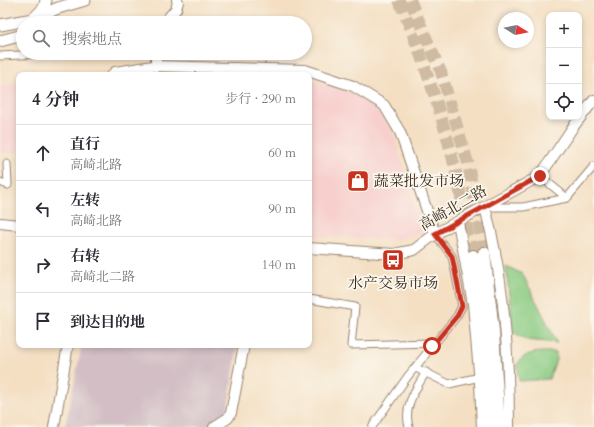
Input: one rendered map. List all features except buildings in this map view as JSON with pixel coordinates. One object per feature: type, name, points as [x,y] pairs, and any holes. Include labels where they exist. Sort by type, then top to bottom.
[{"type":"highway","points":[[489,427],[478,255],[493,331],[499,427]]},
{"type":"main road","points":[[40,16],[46,0]]},
{"type":"main road","points":[[45,16],[58,8],[85,0]]},
{"type":"main road","points":[[0,25],[16,23]]},
{"type":"main road","points":[[0,41],[16,37]]},
{"type":"street","points":[[168,16],[176,9],[178,2],[177,0]]},
{"type":"street","points":[[0,56],[16,55]]},
{"type":"street","points":[[156,60],[156,66]]},
{"type":"street","points":[[115,72],[156,66],[305,70],[310,72]]},
{"type":"street","points":[[312,73],[359,90],[384,105],[400,132],[435,234],[452,256],[462,306],[457,316],[434,343],[372,427]]},
{"type":"street","name":"高崎北二路","points":[[312,248],[394,254],[414,250],[435,234],[540,176],[573,127],[594,100]]},
{"type":"street","points":[[0,182],[8,185],[7,164]]},
{"type":"street","points":[[509,427],[506,326],[494,242],[485,207],[523,207],[567,198],[594,166]]},
{"type":"street","points":[[540,176],[567,198]]},
{"type":"street","points":[[458,222],[473,304],[480,377],[482,427]]},
{"type":"street","points":[[0,223],[16,225]]},
{"type":"street","points":[[312,300],[355,307],[351,345],[434,343]]},
{"type":"street","points":[[54,427],[67,348]]},
{"type":"street","points":[[214,427],[228,418],[232,413],[243,348]]},
{"type":"street","points":[[416,368],[449,384],[480,377]]},
{"type":"street","points":[[409,427],[407,420],[410,400],[426,372]]},
{"type":"shaded area","name":"蔬菜批发市场","points":[[312,80],[334,86],[369,100],[393,131],[422,231],[397,240],[312,236]]},
{"type":"shaded area","points":[[16,84],[16,153],[0,153],[0,86]]},
{"type":"shaded area","points":[[81,348],[238,348],[225,424],[221,427],[65,427]]},
{"type":"green space","points":[[506,266],[522,274],[557,343],[527,340],[513,332]]},
{"type":"green space","points":[[556,352],[556,360],[549,379],[519,381],[517,365],[520,360],[529,354]]},
{"type":"tunnel","points":[[399,0],[415,40],[443,122],[454,164],[473,256]]},
{"type":"tunnel","points":[[410,0],[441,72],[468,163],[484,253]]},
{"type":"place","name":"蔬菜批发市场","points":[[358,181]]},
{"type":"place","name":"水产交易市场","points":[[393,260]]},
{"type":"route","points":[[432,346],[457,316],[462,306],[452,256],[435,234],[540,176]]}]
